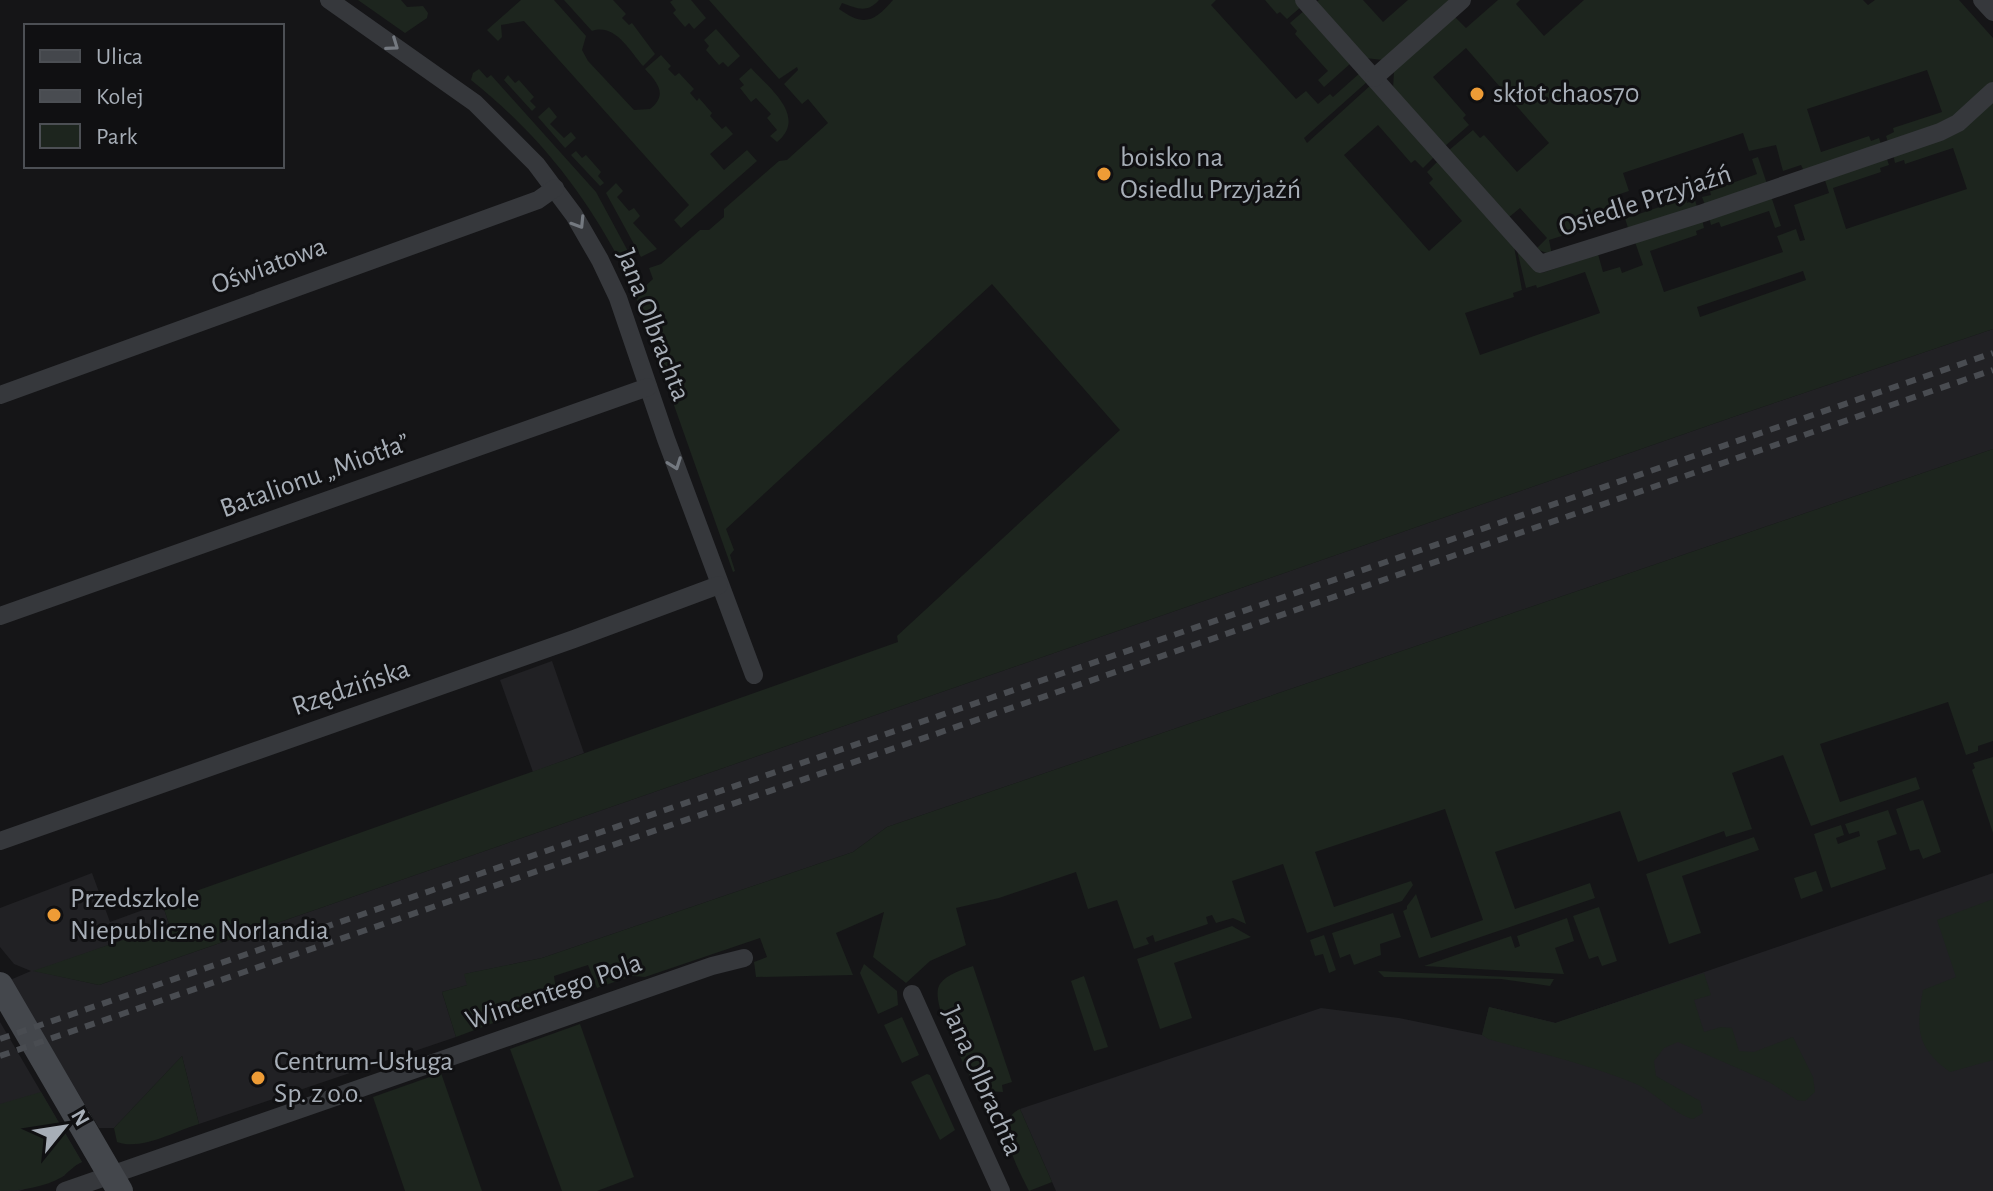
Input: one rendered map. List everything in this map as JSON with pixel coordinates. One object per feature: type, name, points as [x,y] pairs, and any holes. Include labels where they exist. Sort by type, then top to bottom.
[{"type":"street","name":"Jana Olbrachta","points":[[329,0],[475,103],[518,145],[555,188],[611,279],[754,675]]},
{"type":"street","name":"Osiedle Przyjaźń","points":[[1304,0],[1540,264],[1940,132],[1958,123],[1993,91]]},
{"type":"street","points":[[1374,78],[1462,0]]},
{"type":"street","points":[[1982,0],[1993,12]]},
{"type":"street","name":"Oświatowa","points":[[0,395],[538,200],[555,188]]},
{"type":"street","name":"Batalionu „Miotła”","points":[[0,616],[648,387]]},
{"type":"street","name":"Rzędzińska","points":[[0,841],[719,585]]},
{"type":"street","name":"Wincentego Pola","points":[[65,1191],[116,1183],[712,966],[744,958]]},
{"type":"street","points":[[0,985],[116,1183]]},
{"type":"street","name":"Jana Olbrachta","points":[[912,994],[1001,1191]]},
{"type":"shaded area","points":[[1993,329],[1993,449],[887,827],[853,852],[542,958],[465,974],[468,985],[442,992],[456,1037],[199,1124],[182,1056],[114,1128],[99,1128],[10,980],[31,971],[14,964],[0,947],[0,908],[92,873],[110,922],[162,903],[169,924],[35,971],[99,985]]},
{"type":"shaded area","points":[[552,661],[584,753],[533,772],[500,680]]},
{"type":"shaded area","points":[[1993,873],[1993,1191],[1056,1191],[1020,1109],[1321,1008],[1399,1018],[1482,1035],[1489,1007],[1556,1023]]},
{"type":"shaded area","points":[[0,1022],[82,1162],[70,1168],[64,1176],[19,1191],[0,1191]]},
{"type":"green space","points":[[358,0],[401,0],[407,7],[423,6],[428,13],[427,18],[405,33]]},
{"type":"green space","points":[[521,0],[554,0],[586,36],[582,50],[588,61],[634,110],[650,109],[659,99],[657,84],[645,69],[661,55],[671,66],[668,69],[675,76],[679,73],[694,89],[690,93],[697,101],[699,98],[712,113],[710,116],[722,129],[726,126],[733,134],[710,154],[724,170],[747,150],[757,161],[681,228],[674,220],[689,205],[524,21],[501,25],[502,37],[498,41],[487,30]]},
{"type":"green space","points":[[564,0],[613,0],[626,14],[622,18],[629,25],[632,23],[655,54],[643,66],[615,34],[592,31]]},
{"type":"green space","points":[[691,0],[706,18],[694,29],[689,23],[685,27],[673,13],[676,10],[670,2]]},
{"type":"green space","points":[[709,0],[879,0],[866,8],[842,3],[839,9],[855,18],[868,20],[893,0],[1216,0],[1211,5],[1296,99],[1306,91],[1318,104],[1330,94],[1333,97],[1361,72],[1368,81],[1304,138],[1307,143],[1372,84],[1435,156],[1423,168],[1415,160],[1411,163],[1378,125],[1344,155],[1429,251],[1462,221],[1429,183],[1433,179],[1427,172],[1439,160],[1513,241],[1522,290],[1513,293],[1514,297],[1465,313],[1480,355],[1600,313],[1585,272],[1537,288],[1536,285],[1526,288],[1517,250],[1542,273],[1598,254],[1603,272],[1620,267],[1622,273],[1643,265],[1635,242],[1702,219],[1704,228],[1696,231],[1697,235],[1650,251],[1664,292],[1783,252],[1777,236],[1796,229],[1800,241],[1805,240],[1794,205],[1829,193],[1824,177],[1886,156],[1889,165],[1880,168],[1881,172],[1833,188],[1846,229],[1967,189],[1953,148],[1905,164],[1904,160],[1895,163],[1893,154],[1993,99],[1993,329],[99,985],[33,971],[169,924],[162,903],[898,642],[897,636],[1120,430],[992,284],[726,529],[734,550],[730,555],[733,572],[629,278],[635,275],[640,291],[653,279],[649,268],[661,264],[700,230],[709,230],[724,217],[724,209],[828,123],[808,99],[802,104],[784,84],[798,70],[797,67],[779,79]],"holes":[[[1803,271],[1806,280],[1700,317],[1697,307]]]},
{"type":"green space","points":[[1265,0],[1296,0],[1302,6],[1287,19],[1280,12],[1277,14]]},
{"type":"green space","points":[[1319,0],[1363,0],[1383,22],[1408,0],[1453,0],[1383,60],[1365,58],[1315,3]]},
{"type":"green space","points":[[1498,0],[1520,0],[1516,4],[1544,36],[1584,0],[1863,0],[1868,5],[1875,0],[1959,0],[1993,38],[1993,82],[1947,122],[1888,142],[1886,136],[1894,132],[1893,128],[1942,112],[1927,70],[1807,109],[1821,152],[1869,136],[1871,141],[1879,138],[1881,144],[1804,171],[1801,165],[1783,171],[1776,145],[1749,151],[1743,133],[1623,173],[1629,191],[1614,196],[1603,223],[1549,240],[1552,255],[1536,249],[1547,238],[1520,208],[1508,218],[1448,151],[1473,130],[1480,138],[1484,135],[1517,172],[1549,143],[1466,48],[1433,77],[1466,115],[1463,118],[1469,125],[1444,147],[1393,89],[1394,71],[1454,16],[1466,28]]},
{"type":"green space","points":[[1305,10],[1351,63],[1324,87],[1318,80],[1328,71],[1295,34],[1297,31],[1290,23]]},
{"type":"green space","points":[[716,29],[740,56],[728,67],[723,62],[719,65],[706,50],[709,46],[704,40]]},
{"type":"green space","points":[[751,68],[775,94],[787,113],[789,123],[786,132],[777,142],[770,136],[777,130],[767,118],[771,114],[756,98],[751,102],[740,88],[744,85],[739,79]]},
{"type":"green space","points":[[479,69],[487,78],[491,75],[596,192],[630,255],[626,259],[619,259],[589,208],[535,140],[471,80],[473,73]]},
{"type":"green space","points":[[508,75],[515,83],[519,80],[534,97],[530,101],[536,107],[532,111],[504,80]]},
{"type":"green space","points":[[549,107],[557,117],[550,124],[564,138],[571,132],[576,138],[565,148],[538,117]]},
{"type":"green space","points":[[576,151],[582,158],[586,155],[601,172],[598,176],[604,183],[600,186],[571,155]]},
{"type":"green space","points":[[1758,157],[1767,184],[1705,205],[1702,197],[1711,195],[1710,191],[1757,174],[1752,159]]},
{"type":"green space","points":[[616,183],[623,191],[617,197],[629,211],[634,208],[640,216],[633,223],[657,249],[641,257],[606,193]]},
{"type":"green space","points":[[1771,196],[1781,226],[1775,228],[1769,211],[1721,227],[1719,222],[1711,225],[1709,217]]},
{"type":"green space","points":[[1620,198],[1627,218],[1686,198],[1687,203],[1695,200],[1697,207],[1629,231],[1623,212],[1609,217],[1616,199]]},
{"type":"green space","points":[[1993,449],[1993,741],[1978,746],[1978,751],[1966,755],[1948,702],[1820,744],[1840,802],[1916,777],[1920,789],[1811,826],[1783,755],[1732,773],[1752,829],[1726,837],[1724,831],[1638,862],[1620,811],[1495,852],[1515,909],[1590,883],[1595,898],[1419,958],[1403,911],[1416,894],[1431,938],[1483,920],[1445,809],[1315,852],[1334,907],[1411,881],[1413,885],[1402,901],[1307,933],[1283,864],[1232,881],[1246,924],[1233,918],[1216,923],[1212,915],[1206,917],[1208,924],[1155,942],[1153,935],[1146,938],[1149,944],[1134,949],[1117,900],[1088,909],[1076,872],[999,898],[956,908],[966,945],[930,961],[906,983],[873,957],[884,912],[836,933],[853,975],[756,977],[754,962],[767,957],[760,938],[645,977],[632,976],[597,988],[588,965],[554,976],[556,990],[548,993],[544,1004],[456,1037],[442,992],[467,985],[464,974],[542,958],[853,852],[887,827]]},
{"type":"green space","points":[[1993,757],[1993,833],[1972,770],[1975,768],[1973,763]]},
{"type":"green space","points":[[1923,800],[1941,852],[1923,859],[1919,849],[1910,851],[1896,809]]},
{"type":"green space","points":[[1888,810],[1897,834],[1877,841],[1886,869],[1831,888],[1814,834],[1841,825],[1844,835],[1836,838],[1838,844],[1860,836],[1859,831],[1849,834],[1845,824]]},
{"type":"green space","points":[[1754,837],[1759,850],[1682,876],[1701,933],[1669,944],[1646,874]]},
{"type":"green space","points":[[1816,871],[1823,891],[1801,899],[1794,878]]},
{"type":"green space","points":[[1993,899],[1993,1060],[1950,1072],[1930,1054],[1925,1045],[1919,1016],[1923,990],[1956,977],[1937,920]]},
{"type":"green space","points":[[1599,907],[1617,961],[1602,966],[1598,956],[1589,959],[1573,916]]},
{"type":"green space","points":[[1393,913],[1401,937],[1380,944],[1381,955],[1354,965],[1350,954],[1340,958],[1332,933]]},
{"type":"green space","points":[[1567,918],[1574,941],[1555,948],[1564,974],[1424,966],[1511,936],[1515,948],[1520,946],[1517,936]]},
{"type":"green space","points":[[1232,926],[1251,937],[1174,963],[1192,1018],[1160,1029],[1137,959]]},
{"type":"green space","points":[[1324,935],[1336,970],[1329,973],[1323,954],[1315,956],[1310,940]]},
{"type":"green space","points":[[864,964],[897,991],[898,1005],[878,1014],[860,973]]},
{"type":"green space","points":[[973,966],[1012,1082],[1002,1085],[1003,1092],[983,1091],[973,1082],[939,1004],[940,984],[955,973]]},
{"type":"green space","points":[[1378,971],[1554,979],[1550,986],[1501,979],[1384,977]]},
{"type":"green space","points":[[1704,973],[1711,995],[1694,1000],[1704,1032],[1721,1027],[1732,1028],[1739,1051],[1754,1052],[1793,1037],[1813,1077],[1815,1092],[1805,1101],[1797,1100],[1769,1082],[1678,1042],[1664,1048],[1654,1061],[1656,1076],[1700,1101],[1703,1113],[1693,1119],[1636,1084],[1482,1035],[1489,1007],[1555,1023]]},
{"type":"green space","points":[[1084,976],[1108,1047],[1094,1051],[1071,981]]},
{"type":"green space","points":[[902,1017],[919,1055],[902,1063],[884,1025]]},
{"type":"green space","points":[[580,1024],[634,1177],[597,1191],[562,1191],[510,1049]]},
{"type":"green space","points":[[182,1056],[199,1124],[147,1142],[117,1142],[114,1128]]},
{"type":"green space","points":[[441,1073],[482,1191],[405,1191],[373,1097]]},
{"type":"green space","points":[[927,1074],[955,1130],[940,1140],[911,1082]]},
{"type":"green space","points":[[41,1092],[82,1162],[48,1183],[0,1191],[0,1104]]},
{"type":"green space","points":[[1020,1109],[1052,1182],[1029,1191],[1014,1160],[1007,1135],[1011,1115]]},
{"type":"railway","points":[[0,1039],[1993,353]]},
{"type":"railway","points":[[0,1056],[1993,370]]},
{"type":"place","name":"skłot chaos70","points":[[1477,94]]},
{"type":"place","name":"boisko na Osiedlu Przyjażń","points":[[1104,174]]},
{"type":"place","name":"Przedszkole Niepubliczne Norlandia","points":[[54,915]]},
{"type":"place","name":"Centrum-Usługa Sp. z o.o.","points":[[258,1078]]}]
